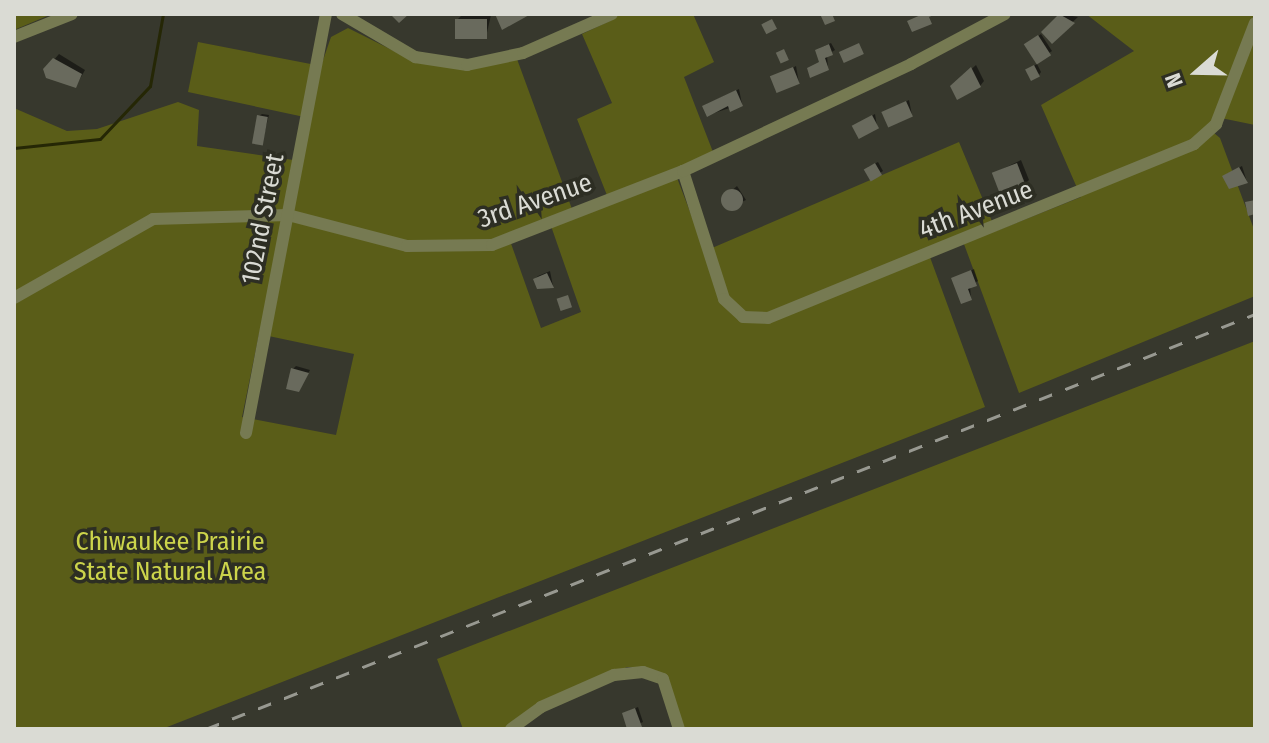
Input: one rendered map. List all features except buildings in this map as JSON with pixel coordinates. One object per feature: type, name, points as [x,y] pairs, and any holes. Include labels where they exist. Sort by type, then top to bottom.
[{"type":"street","points":[[14,37],[72,14]]},
{"type":"street","name":"102nd Street","points":[[246,433],[326,14]]},
{"type":"street","points":[[342,14],[415,57],[467,65],[523,53],[612,14]]},
{"type":"street","name":"3rd Avenue","points":[[14,298],[153,219],[288,215],[407,246],[492,245],[683,171],[911,64],[1005,14]]},
{"type":"street","name":"4th Avenue","points":[[683,171],[724,299],[743,317],[758,320],[781,314],[1126,175],[1194,144],[1216,124],[1255,23]]},
{"type":"street","points":[[511,729],[541,707],[614,675],[643,672],[663,679],[679,729]]},
{"type":"green space","points":[[14,14],[52,14],[14,30]]},
{"type":"green space","name":"Chiwaukee Prairie State Natural Area","points":[[610,14],[693,14],[714,62],[684,77],[713,152],[674,170],[705,251],[959,142],[996,231],[1081,197],[1041,105],[1134,51],[1086,14],[1255,14],[1245,37],[1255,41],[1255,125],[1216,117],[1208,128],[1220,138],[1255,232],[1255,296],[1019,393],[961,236],[927,249],[985,407],[162,729],[14,729],[14,108],[67,131],[97,129],[178,102],[199,110],[197,146],[300,161],[309,118],[188,92],[198,42],[321,66],[331,37],[348,28],[408,58],[473,69],[517,59],[572,209],[610,203],[577,119],[612,103],[582,34],[612,20]],"holes":[[[551,226],[581,312],[541,328],[508,235]],[[259,334],[354,354],[336,435],[242,417]]]},
{"type":"green space","points":[[1255,341],[1255,729],[683,729],[670,692],[642,667],[627,667],[520,716],[505,729],[463,729],[437,659]]},
{"type":"waterway","points":[[14,148],[100,139],[150,86],[163,14]]},
{"type":"railway","points":[[206,729],[1255,314]]}]
